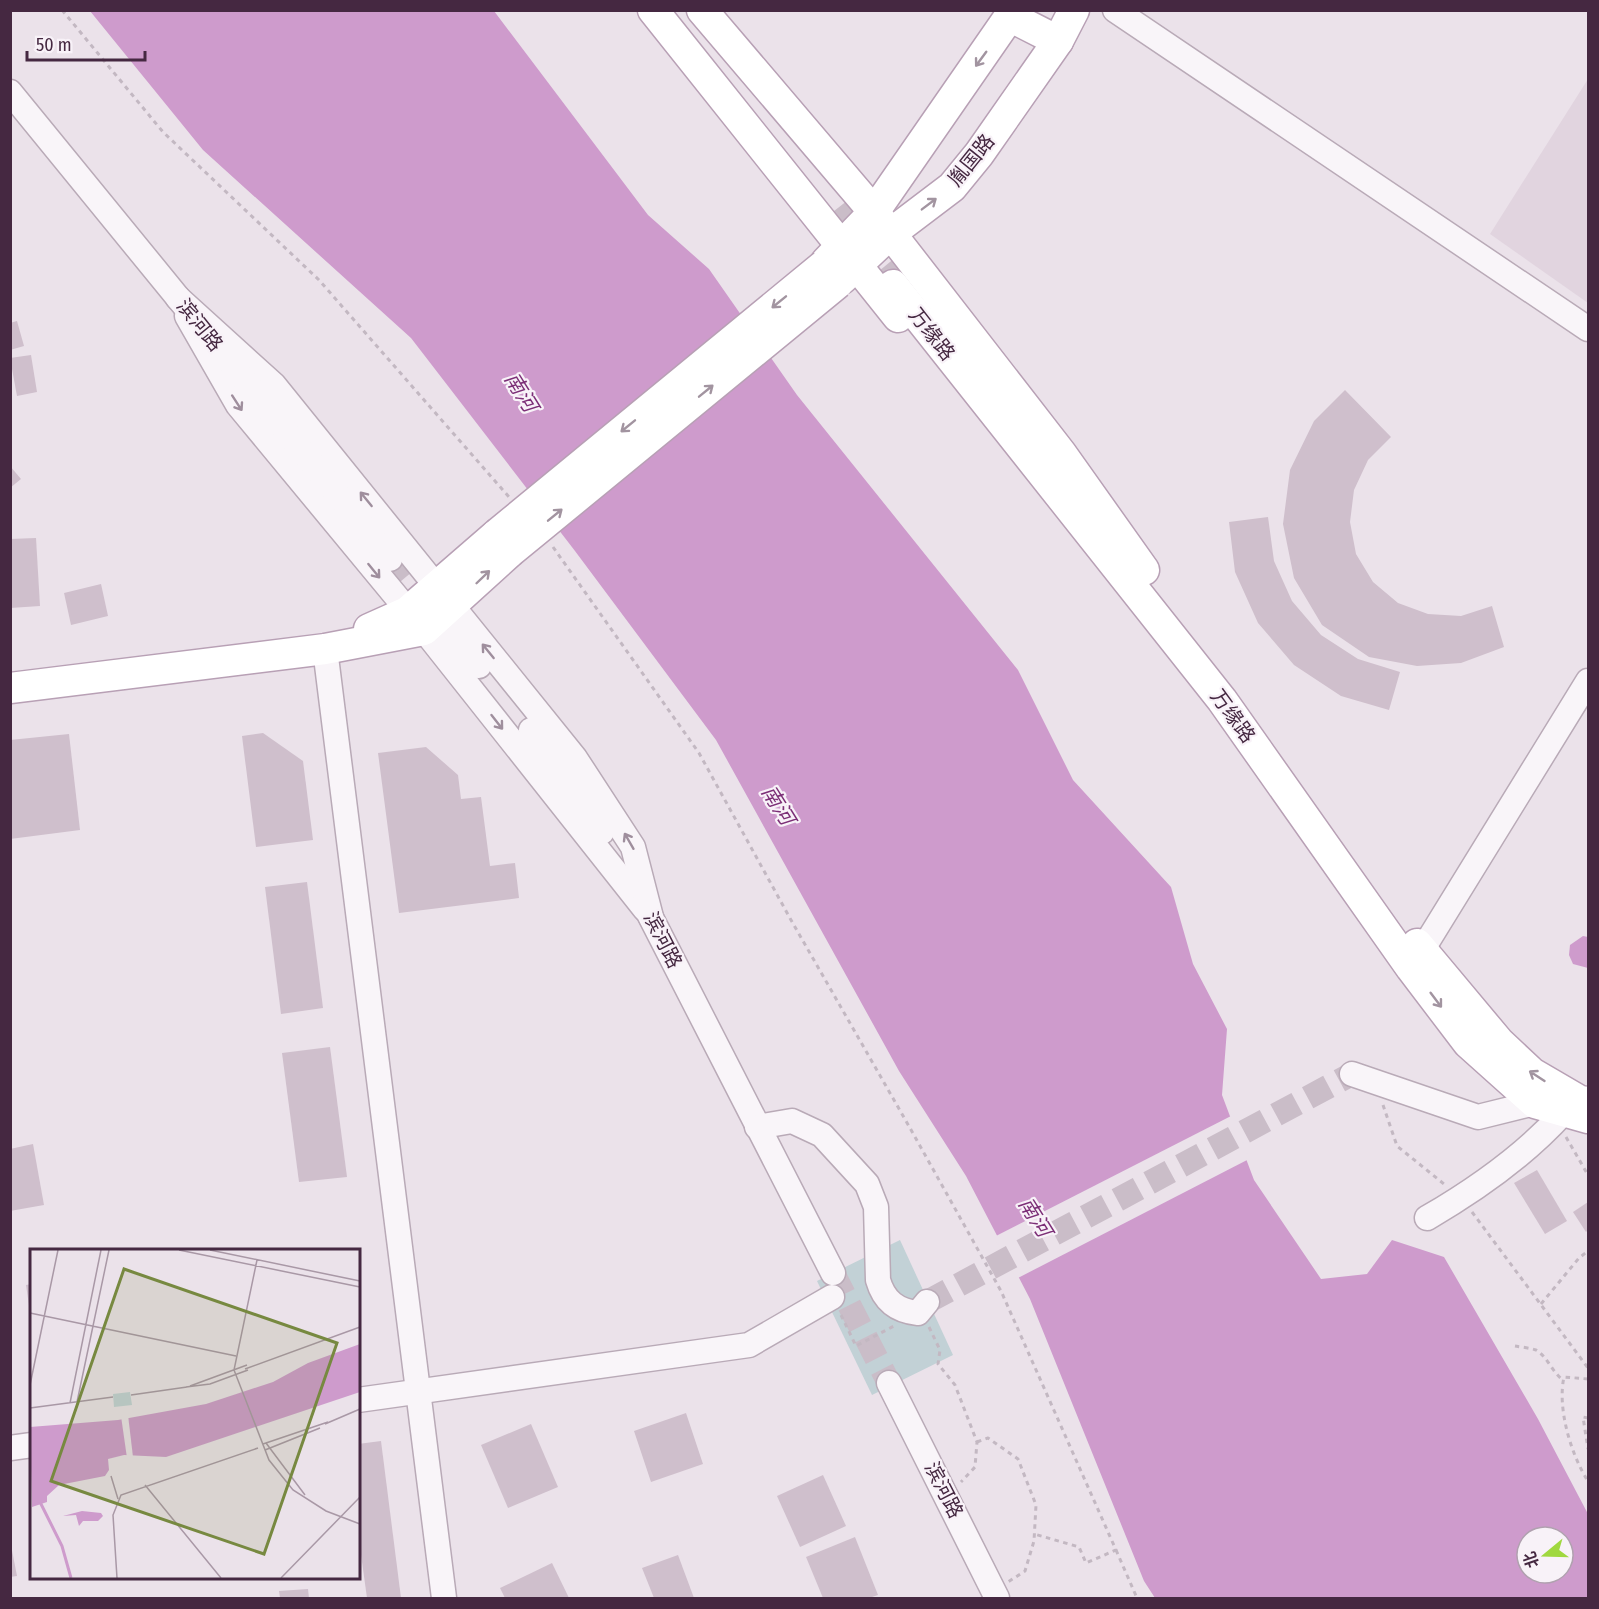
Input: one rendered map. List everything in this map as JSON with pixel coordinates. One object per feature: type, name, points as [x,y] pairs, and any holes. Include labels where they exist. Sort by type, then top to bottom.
[{"type":"main road","points":[[653,10],[840,265],[1029,479],[1181,646]]},
{"type":"main road","points":[[669,10],[837,207],[681,10]]},
{"type":"main road","points":[[702,10],[882,223],[1061,453],[1175,614]]},
{"type":"main road","name":"胤国路","points":[[882,223],[952,187],[979,154],[1059,41],[1074,10]]},
{"type":"main road","points":[[1012,14],[1059,41]]},
{"type":"main road","name":"胤国路","points":[[434,614],[504,543],[840,265],[882,223],[1012,14]]},
{"type":"main road","name":"万缘路","points":[[1175,614],[898,282],[1181,646],[1416,959],[1532,1073],[1580,1101],[1566,1111],[1468,1043],[1416,959],[1175,614]]},
{"type":"main road","points":[[10,688],[325,649],[434,614]]},
{"type":"street","points":[[1115,10],[1588,329]]},
{"type":"street","name":"滨河路","points":[[10,92],[390,559]]},
{"type":"street","points":[[178,298],[238,405],[434,614],[575,758],[633,847],[651,917]]},
{"type":"street","points":[[178,298],[274,385],[434,614],[651,917]]},
{"type":"street","points":[[325,649],[444,1599]]},
{"type":"street","points":[[1416,959],[1588,681]]},
{"type":"street","name":"滨河路","points":[[651,917],[833,1273]]},
{"type":"street","points":[[1352,1074],[1478,1117],[1566,1111]]},
{"type":"street","points":[[1428,1218],[1461,1198],[1533,1145],[1566,1111]]},
{"type":"street","points":[[757,1127],[792,1120],[822,1136],[851,1165],[867,1185],[876,1207],[878,1280],[881,1291],[896,1308],[923,1308]]},
{"type":"street","points":[[360,1400],[749,1345],[832,1297]]},
{"type":"street","name":"滨河路","points":[[889,1383],[996,1595]]},
{"type":"street","points":[[10,1448],[30,1445]]},
{"type":"path","points":[[62,10],[163,132],[319,280],[511,499]]},
{"type":"path","points":[[550,543],[699,753],[1001,1291],[1137,1599]]},
{"type":"path","points":[[1382,1104],[1397,1146],[1461,1198],[1588,1367]]},
{"type":"path","points":[[1566,1111],[1588,1175]]},
{"type":"path","points":[[1541,1304],[1579,1258],[1588,1251]]},
{"type":"path","points":[[832,1297],[856,1346],[923,1308],[940,1350],[938,1364],[955,1385],[977,1442],[975,1467],[949,1498]]},
{"type":"path","points":[[1515,1346],[1536,1350],[1547,1360],[1552,1373],[1563,1380]]},
{"type":"path","points":[[1588,1379],[1564,1377],[1561,1391],[1568,1430],[1579,1467],[1588,1481]]},
{"type":"path","points":[[1588,1418],[1583,1417],[1588,1449]]},
{"type":"path","points":[[977,1442],[988,1438],[1018,1459],[1036,1505],[1034,1534],[1025,1570],[996,1595]]},
{"type":"path","points":[[1034,1534],[1079,1547],[1086,1563],[1116,1550]]},
{"type":"shaded area","points":[[1588,79],[1588,303],[1490,234]]},
{"type":"shaded area","points":[[900,1240],[953,1355],[872,1395],[817,1281]]},
{"type":"water","name":"南河","points":[[90,11],[494,11],[648,215],[709,269],[797,395],[1018,670],[1073,780],[1171,887],[1193,964],[1227,1029],[1222,1095],[1254,1180],[1321,1279],[1367,1274],[1392,1240],[1444,1257],[1538,1419],[1588,1514],[1588,1598],[1155,1598],[1144,1581],[1030,1299],[966,1176],[899,1071],[716,740],[575,551],[411,338],[203,150]]},
{"type":"water","points":[[1583,936],[1588,937],[1588,968],[1573,964],[1569,955],[1570,945]]},
{"type":"pier","points":[[1233,1115],[1249,1159],[1016,1279],[994,1237]]},
{"type":"building","points":[[17,321],[24,346],[10,350],[10,323]]},
{"type":"building","points":[[31,355],[37,392],[17,396],[10,358]]},
{"type":"building","points":[[1345,390],[1391,437],[1368,460],[1354,490],[1350,522],[1356,554],[1373,582],[1398,603],[1428,614],[1461,616],[1492,606],[1504,647],[1461,663],[1417,666],[1369,657],[1322,625],[1294,578],[1283,524],[1290,470],[1314,421]]},
{"type":"building","points":[[10,466],[21,479],[10,488]]},
{"type":"building","points":[[1268,517],[1274,561],[1292,601],[1321,635],[1358,659],[1400,672],[1389,710],[1341,696],[1294,665],[1258,623],[1235,572],[1229,522]]},
{"type":"building","points":[[36,538],[40,606],[10,608],[10,539]]},
{"type":"building","points":[[101,584],[108,616],[71,625],[64,593]]},
{"type":"building","points":[[263,733],[303,761],[313,840],[256,847],[242,736]]},
{"type":"building","points":[[69,734],[80,830],[10,839],[10,740]]},
{"type":"building","points":[[426,747],[458,775],[461,799],[481,797],[490,866],[515,863],[519,898],[399,913],[378,753]]},
{"type":"building","points":[[307,882],[323,1008],[281,1014],[265,887]]},
{"type":"building","points":[[330,1047],[347,1177],[299,1182],[282,1053]]},
{"type":"building","points":[[33,1144],[44,1205],[10,1211],[10,1149]]},
{"type":"building","points":[[1537,1170],[1567,1221],[1545,1234],[1514,1183]]},
{"type":"building","points":[[1588,1202],[1588,1230],[1586,1232],[1573,1212]]},
{"type":"building","points":[[30,1284],[30,1312],[26,1285]]},
{"type":"building","points":[[686,1413],[703,1464],[651,1482],[634,1431]]},
{"type":"building","points":[[531,1424],[558,1487],[508,1508],[481,1445]]},
{"type":"building","points":[[381,1441],[401,1598],[367,1598],[360,1547],[360,1444]]},
{"type":"building","points":[[823,1475],[846,1526],[800,1547],[777,1496]]},
{"type":"building","points":[[855,1537],[878,1595],[869,1598],[823,1598],[806,1557]]},
{"type":"building","points":[[10,1540],[17,1576],[10,1577]]},
{"type":"building","points":[[678,1555],[694,1598],[654,1598],[642,1568]]},
{"type":"building","points":[[552,1563],[569,1598],[505,1598],[500,1588]]},
{"type":"building","points":[[308,1589],[309,1598],[280,1598],[279,1591]]},
{"type":"tunnel","points":[[843,204],[876,246]]},
{"type":"tunnel","points":[[852,235],[893,285]]},
{"type":"tunnel","points":[[390,559],[433,611]]},
{"type":"tunnel","points":[[927,1302],[1352,1074]]},
{"type":"tunnel","points":[[833,1273],[889,1383]]}]
